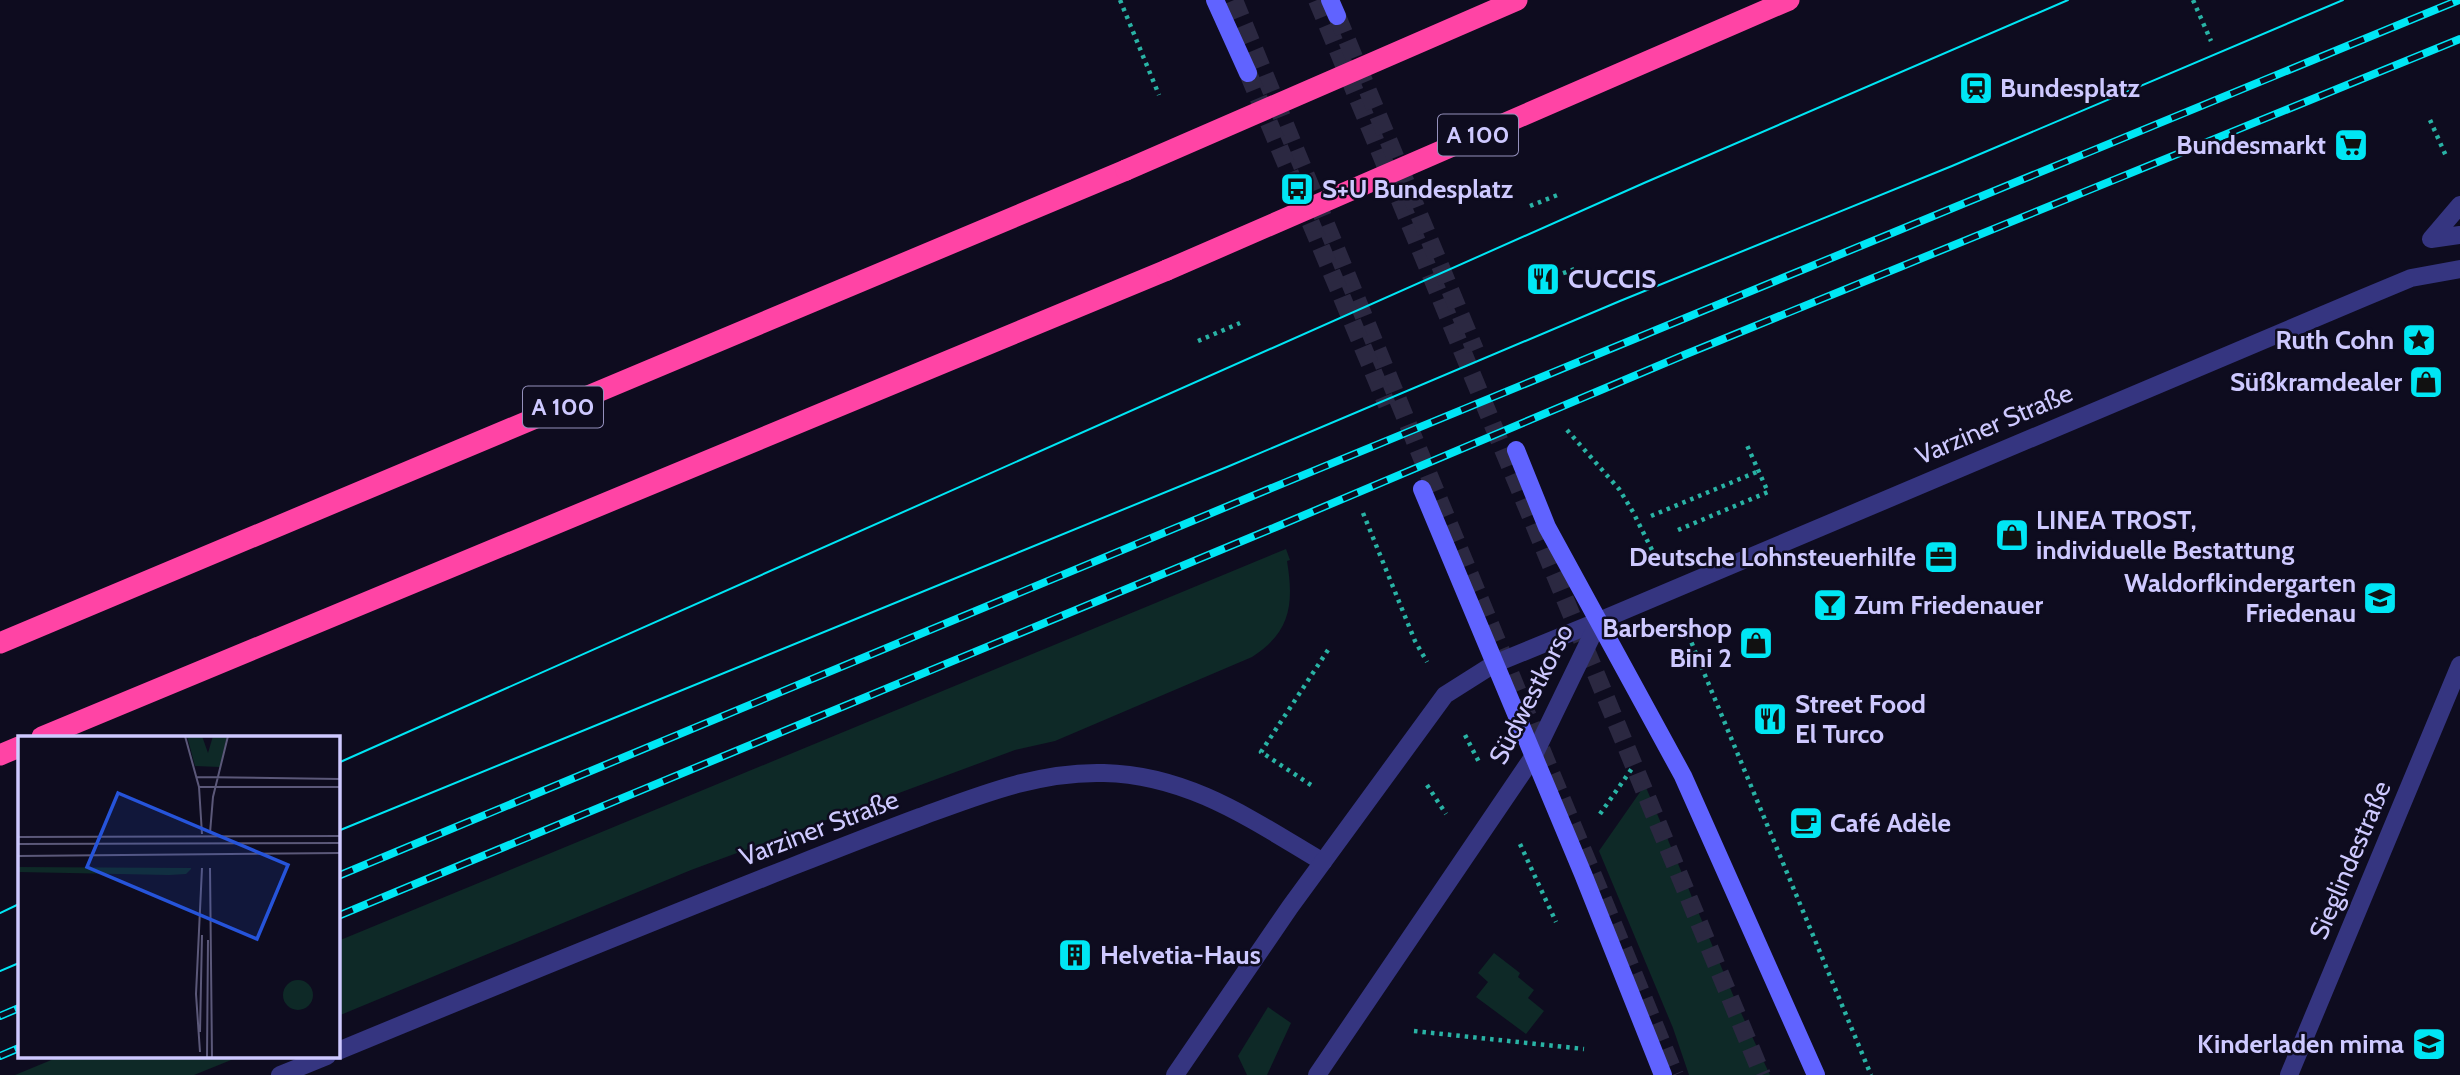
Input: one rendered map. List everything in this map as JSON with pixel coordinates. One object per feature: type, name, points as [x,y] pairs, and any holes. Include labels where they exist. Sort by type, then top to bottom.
[{"type":"highway","name":"A 100","points":[[0,643],[1126,170],[1517,0]]},
{"type":"highway","name":"A 100","points":[[44,736],[1167,270],[1789,0]]},
{"type":"highway","points":[[0,755],[18,747]]},
{"type":"main road","points":[[1215,0],[1248,73]]},
{"type":"main road","points":[[1516,450],[1547,527],[1683,776],[1816,1075]]},
{"type":"main road","points":[[1422,489],[1615,951],[1663,1075]]},
{"type":"street","points":[[2459,209],[2431,239],[2460,235]]},
{"type":"street","name":"Varziner Straße","points":[[1599,621],[2411,278],[2460,269]]},
{"type":"street","name":"Südwestkorso","points":[[1175,1075],[1323,862],[1445,695],[1494,664],[1599,621]]},
{"type":"street","name":"Südwestkorso","points":[[1317,1075],[1533,757],[1599,621]]},
{"type":"street","name":"Sieglindestraße","points":[[2289,1075],[2460,665]]},
{"type":"street","name":"Varziner Straße","points":[[340,1050],[841,847],[948,807],[1049,775],[1106,773],[1140,776],[1198,791],[1256,821],[1323,862]]},
{"type":"street","points":[[280,1075],[322,1058]]},
{"type":"path","points":[[1120,0],[1159,94]]},
{"type":"path","points":[[2195,0],[2211,41]]},
{"type":"path","points":[[2430,120],[2446,156]]},
{"type":"path","points":[[1530,206],[1560,194]]},
{"type":"path","points":[[1555,276],[1575,269]]},
{"type":"path","points":[[1198,341],[1240,323]]},
{"type":"path","points":[[1567,430],[1619,489],[1655,557]]},
{"type":"path","points":[[1678,530],[1768,492],[1746,443]]},
{"type":"path","points":[[1651,516],[1759,471]]},
{"type":"path","points":[[1363,513],[1415,640]]},
{"type":"path","points":[[1311,785],[1261,752],[1328,650]]},
{"type":"path","points":[[1715,697],[1871,1075]]},
{"type":"path","points":[[1597,817],[1636,763]]},
{"type":"path","points":[[1423,779],[1446,814]]},
{"type":"path","points":[[1413,1031],[1584,1049]]},
{"type":"green space","points":[[1286,549],[1290,560],[1287,561],[1290,591],[1287,616],[1275,638],[1265,647],[1252,657],[1055,741],[1015,750],[691,870],[340,1015],[340,940]]},
{"type":"green space","points":[[1645,785],[1736,1002],[1770,1075],[1689,1075],[1673,1028],[1599,851]]},
{"type":"green space","points":[[1494,953],[1520,973],[1518,977],[1534,990],[1528,998],[1544,1011],[1526,1034],[1476,997],[1488,982],[1478,973]]},
{"type":"green space","points":[[1268,1007],[1291,1023],[1267,1075],[1247,1075],[1238,1056]]},
{"type":"green space","points":[[56,1058],[236,1058],[194,1075],[15,1075]]},
{"type":"tunnel","points":[[1234,0],[1675,1075]]},
{"type":"tunnel","points":[[1317,0],[1762,1075]]},
{"type":"tunnel","points":[[1337,16],[1475,350]]},
{"type":"tunnel","points":[[1248,73],[1387,405]]},
{"type":"tram line","points":[[340,762],[1644,183],[2068,0]]},
{"type":"tram line","points":[[340,830],[1227,467],[1620,301],[1952,166],[2343,0]]},
{"type":"tram line","points":[[0,913],[18,904]]},
{"type":"tram line","points":[[0,971],[18,963]]},
{"type":"railway","points":[[340,875],[1262,492],[2459,0]]},
{"type":"railway","points":[[340,915],[1684,355],[2460,39]]},
{"type":"railway","points":[[0,1016],[18,1008]]},
{"type":"railway","points":[[0,1056],[18,1048]]},
{"type":"place","name":"Bundesplatz","points":[[1976,88]]},
{"type":"place","name":"Bundesmarkt","points":[[2351,145]]},
{"type":"place","name":"S+U Bundesplatz","points":[[1297,189]]},
{"type":"place","name":"CUCCIS","points":[[1543,279]]},
{"type":"place","name":"Ruth Cohn","points":[[2419,340]]},
{"type":"place","name":"Süßkramdealer","points":[[2426,382]]},
{"type":"place","name":"LINEA TROST, individuelle Bestattung","points":[[2012,535]]},
{"type":"place","name":"Deutsche Lohnsteuerhilfe","points":[[1941,557]]},
{"type":"place","name":"Waldorfkindergarten Friedenau","points":[[2380,598]]},
{"type":"place","name":"Zum Friedenauer","points":[[1830,605]]},
{"type":"place","name":"Barbershop Bini 2","points":[[1756,643]]},
{"type":"place","name":"Street Food El Turco","points":[[1770,719]]},
{"type":"place","name":"Café Adèle","points":[[1806,823]]},
{"type":"place","name":"Helvetia-Haus","points":[[1075,955]]},
{"type":"place","name":"Kinderladen mima","points":[[2429,1044]]}]
